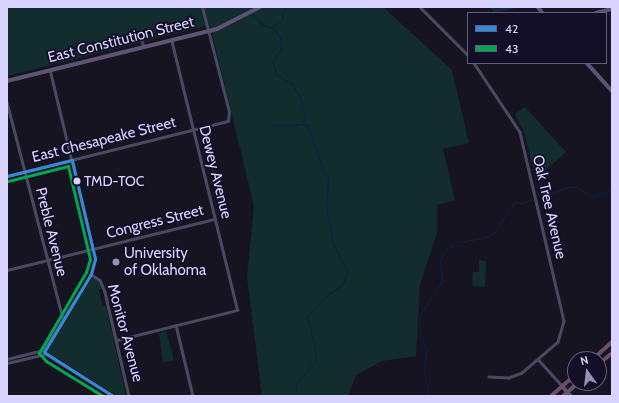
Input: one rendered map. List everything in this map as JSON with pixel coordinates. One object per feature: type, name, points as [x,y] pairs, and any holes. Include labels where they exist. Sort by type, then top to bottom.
[{"type":"highway","points":[[602,351],[612,342]]},
{"type":"highway","points":[[551,396],[567,382]]},
{"type":"highway","points":[[563,396],[568,392]]},
{"type":"main road","name":"East Constitution Street","points":[[7,81],[209,31],[244,16],[259,7]]},
{"type":"main road","points":[[600,12],[612,9]]},
{"type":"main road","points":[[588,64],[612,91]]},
{"type":"main road","points":[[562,386],[571,396]]},
{"type":"street","points":[[202,7],[209,31]]},
{"type":"street","points":[[421,7],[467,54]]},
{"type":"street","name":"East Chesapeake Street","points":[[7,176],[193,130],[229,119],[209,31]]},
{"type":"street","points":[[136,37],[141,38],[144,47]]},
{"type":"street","name":"Dewey Avenue","points":[[170,40],[237,310],[176,325]]},
{"type":"street","name":"Oak Tree Avenue","points":[[475,64],[520,132],[562,311],[564,328],[560,338],[517,376],[489,377]]},
{"type":"street","name":"Monitor Avenue","points":[[50,70],[94,248],[95,259],[91,274],[103,286],[117,340],[129,396]]},
{"type":"street","name":"Preble Avenue","points":[[7,102],[46,260],[63,319]]},
{"type":"street","name":"Congress Street","points":[[7,270],[215,219]]},
{"type":"street","points":[[7,359],[44,350],[91,274]]},
{"type":"street","points":[[117,340],[176,325],[193,396]]},
{"type":"street","points":[[7,363],[46,354],[44,350]]},
{"type":"street","name":"Monitor Avenue","points":[[46,354],[113,396]]},
{"type":"street","points":[[538,359],[562,386]]},
{"type":"green space","points":[[7,7],[383,7],[452,70],[469,143],[443,149],[455,200],[437,205],[437,233],[420,284],[416,356],[382,361],[356,375],[348,396],[262,396],[247,277],[254,206],[210,25],[7,76]]},
{"type":"green space","points":[[490,7],[519,7],[498,12],[493,12]]},
{"type":"green space","points":[[525,107],[566,152],[536,179],[524,132],[515,114]]},
{"type":"green space","points":[[479,260],[486,261],[485,287],[472,286],[473,272],[479,272]]},
{"type":"green space","points":[[93,276],[100,282],[102,289],[99,290],[103,306],[106,305],[126,396],[117,396],[46,351]]},
{"type":"green space","points":[[166,331],[174,360],[163,363],[159,333]]},
{"type":"waterway","points":[[247,7],[249,11]]},
{"type":"waterway","points":[[273,27],[282,19],[283,10],[286,7]]},
{"type":"waterway","points":[[251,13],[262,24],[275,29],[280,38],[281,48],[273,62],[274,68],[277,75],[292,84],[302,101],[301,108],[306,113],[302,124],[308,126],[323,170],[328,179],[326,207],[333,244],[347,272],[343,284],[325,297],[307,316],[316,351],[315,362],[297,383],[295,396]]},
{"type":"waterway","points":[[272,125],[302,124]]},
{"type":"waterway","points":[[541,197],[569,187],[576,187],[593,197],[612,189]]},
{"type":"waterway","points":[[429,396],[424,371],[426,349],[420,334],[419,316],[442,281],[440,262],[442,254],[454,243],[483,238],[494,233],[514,202],[523,203],[532,199]]},
{"type":"transit line","name":"42","points":[[7,176],[72,160],[95,259],[91,274],[44,352],[113,396]]},
{"type":"transit line","name":"43","points":[[8,181],[68,166],[90,259],[86,272],[39,353],[46,361],[103,396]]},
{"type":"place","name":"TMD-TOC","points":[[77,181]]},
{"type":"place","name":"University of Oklahoma","points":[[116,262]]}]
